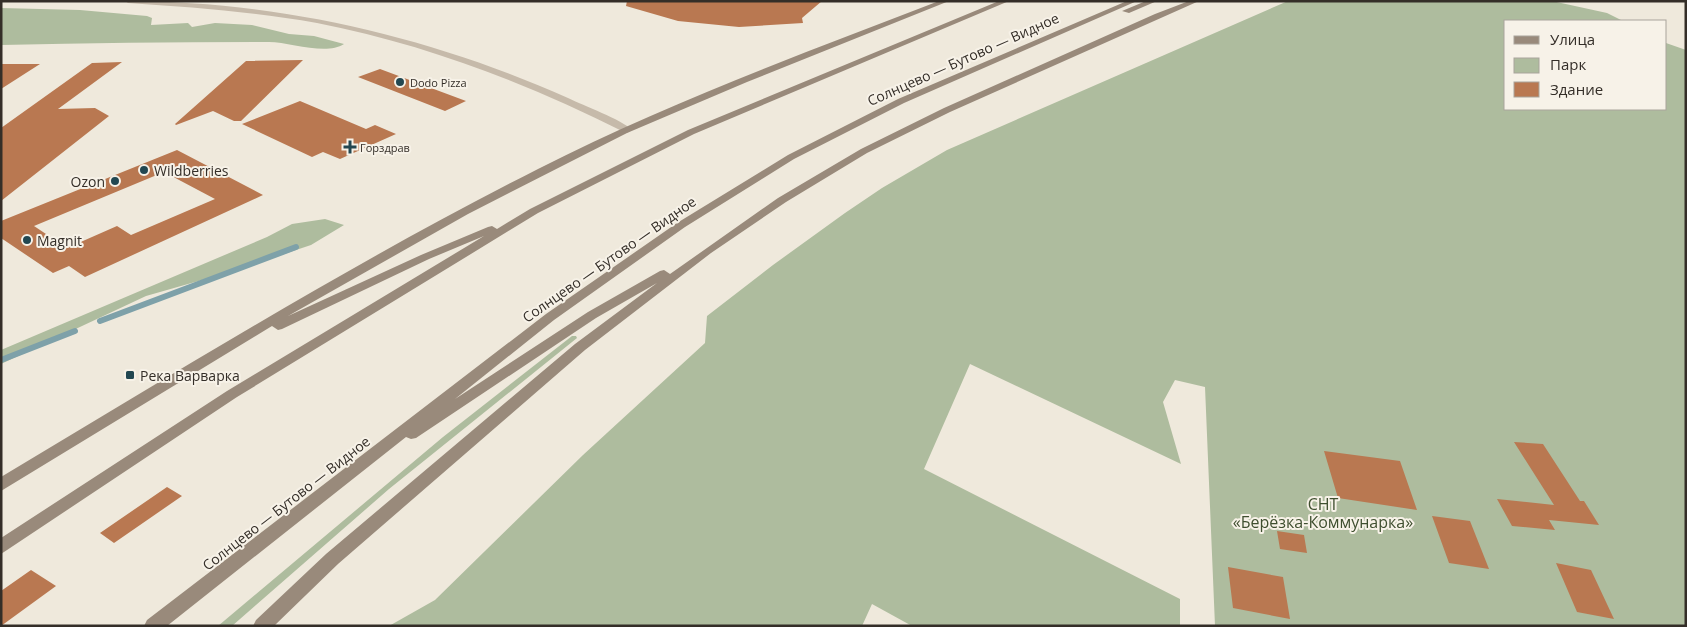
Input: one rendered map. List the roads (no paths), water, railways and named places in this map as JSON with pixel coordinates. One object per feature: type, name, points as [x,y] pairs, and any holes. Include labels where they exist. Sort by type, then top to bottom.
[{"type":"main road","points":[[1,484],[370,262],[553,166],[627,130],[782,64],[946,1]]},
{"type":"main road","points":[[1,547],[240,389],[534,212],[691,132],[1006,1]]},
{"type":"main road","name":"Солнцево — Бутово — Видное","points":[[154,626],[550,317],[598,282],[714,204],[791,157],[901,101],[1134,1]]},
{"type":"main road","points":[[1034,43],[1154,1]]},
{"type":"main road","points":[[1158,16],[1187,1]]},
{"type":"main road","points":[[262,626],[332,558],[580,346],[707,251],[782,200],[864,151],[947,110],[1196,1]]},
{"type":"main road","points":[[222,352],[425,257],[534,212]]},
{"type":"main road","points":[[326,492],[592,315],[707,251]]},
{"type":"street","points":[[128,1],[224,9],[315,21],[350,28],[463,59],[511,76],[627,130]]},
{"type":"waterway","points":[[100,321],[296,247]]},
{"type":"waterway","points":[[1,360],[75,331]]},
{"type":"place","name":"Dodo Pizza","points":[[400,82]]},
{"type":"place","name":"Горздрав","points":[[350,147]]},
{"type":"place","name":"Wildberries","points":[[144,170]]},
{"type":"place","name":"Ozon","points":[[115,181]]},
{"type":"place","name":"Magnit","points":[[27,240]]},
{"type":"place","name":"Река Варварка","points":[[130,375]]},
{"type":"park label","name":"СНТ «Берёзка-Коммунарка»","points":[[1323,513]]}]
